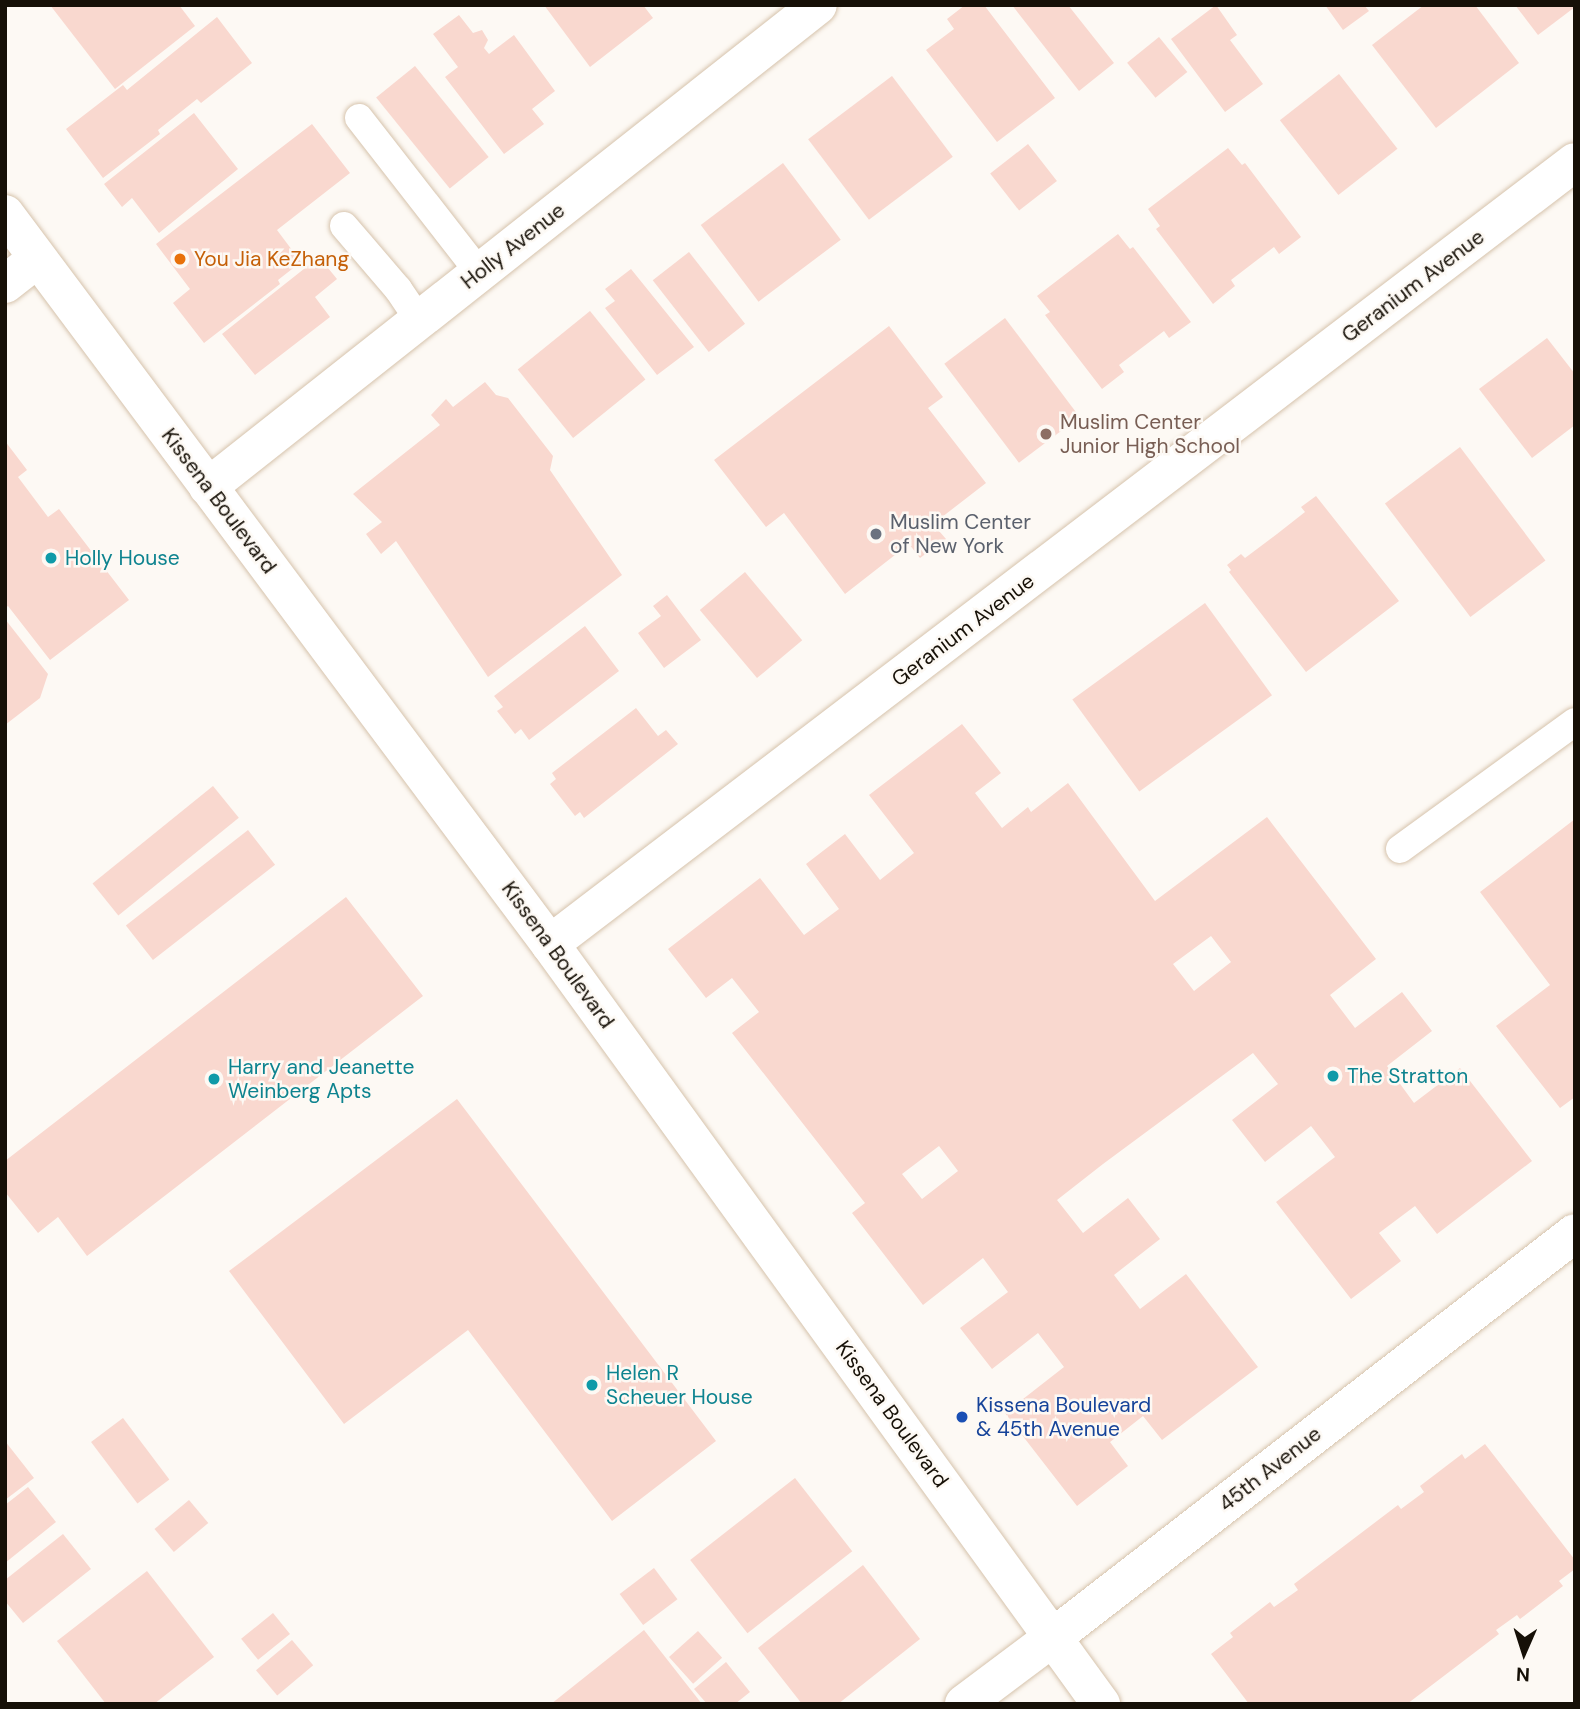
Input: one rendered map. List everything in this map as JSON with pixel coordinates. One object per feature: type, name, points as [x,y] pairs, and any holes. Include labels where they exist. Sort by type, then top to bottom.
[{"type":"street","name":"Holly Avenue","points":[[208,487],[818,5]]},
{"type":"street","name":"Geranium Avenue","points":[[550,944],[1575,162]]},
{"type":"street","name":"Kissena Boulevard","points":[[5,214],[550,944],[1101,1704]]},
{"type":"street","points":[[5,284],[37,260]]},
{"type":"street","name":"45th Avenue","points":[[964,1704],[1575,1233]]},
{"type":"lane","points":[[359,118],[479,272]]},
{"type":"lane","points":[[344,226],[398,289],[419,320]]},
{"type":"lane","points":[[1401,849],[1575,722]]},
{"type":"building","points":[[50,5],[179,5],[195,26],[115,89]]},
{"type":"building","points":[[544,5],[643,5],[653,18],[590,67]]},
{"type":"building","points":[[965,5],[984,5],[1055,98],[997,142],[926,50],[954,29],[947,19]]},
{"type":"building","points":[[1012,5],[1068,5],[1114,63],[1079,91]]},
{"type":"building","points":[[1216,5],[1237,35],[1230,40],[1263,84],[1225,112],[1171,39]]},
{"type":"building","points":[[1325,5],[1364,5],[1369,11],[1343,30]]},
{"type":"building","points":[[1424,5],[1475,5],[1519,63],[1436,128],[1372,45]]},
{"type":"building","points":[[1515,5],[1575,5],[1575,7],[1538,35]]},
{"type":"building","points":[[459,15],[473,33],[482,30],[488,40],[484,48],[489,54],[514,35],[555,91],[532,109],[544,124],[504,154],[445,77],[458,67],[433,34]]},
{"type":"building","points":[[217,17],[252,63],[201,103],[197,99],[158,130],[160,134],[103,178],[66,129],[123,85],[127,90]]},
{"type":"building","points":[[1159,37],[1187,72],[1155,98],[1127,63]]},
{"type":"building","points":[[415,66],[489,157],[450,188],[376,97]]},
{"type":"building","points":[[1339,74],[1397,149],[1338,195],[1280,120]]},
{"type":"building","points":[[892,76],[953,157],[869,220],[808,139]]},
{"type":"building","points":[[194,113],[238,169],[159,233],[132,198],[122,207],[104,184]]},
{"type":"building","points":[[312,124],[350,173],[277,230],[301,262],[278,280],[280,284],[204,343],[173,303],[190,289],[156,244]]},
{"type":"building","points":[[1028,144],[1057,181],[1019,211],[990,174]]},
{"type":"building","points":[[1228,148],[1242,165],[1245,163],[1301,237],[1279,254],[1274,247],[1231,280],[1235,286],[1213,304],[1156,229],[1160,226],[1148,209]]},
{"type":"building","points":[[783,163],[841,240],[759,302],[701,225]]},
{"type":"building","points":[[1118,234],[1130,249],[1133,247],[1191,322],[1169,338],[1164,331],[1119,365],[1124,372],[1102,389],[1045,315],[1050,312],[1037,296]]},
{"type":"building","points":[[689,252],[745,324],[709,352],[653,280]]},
{"type":"building","points":[[319,257],[337,279],[315,297],[330,317],[255,375],[222,334]]},
{"type":"building","points":[[631,269],[694,347],[657,375],[605,308],[615,301],[605,289]]},
{"type":"building","points":[[590,311],[645,379],[573,438],[518,370]]},
{"type":"building","points":[[1005,318],[1080,417],[1019,463],[944,364]]},
{"type":"building","points":[[889,326],[943,397],[928,408],[986,483],[933,524],[946,539],[920,558],[909,544],[845,594],[784,513],[766,527],[714,460]]},
{"type":"building","points":[[1547,338],[1575,374],[1575,425],[1532,458],[1479,389]]},
{"type":"building","points":[[485,382],[496,395],[508,398],[553,456],[550,470],[622,575],[488,677],[396,541],[381,554],[366,534],[382,522],[353,494],[440,425],[431,415],[446,399],[453,407]]},
{"type":"building","name":"Holly House","points":[[5,441],[27,470],[18,477],[48,517],[59,509],[129,600],[50,660],[8,606],[5,608]]},
{"type":"building","points":[[1460,447],[1545,560],[1470,617],[1385,504]]},
{"type":"building","points":[[1316,496],[1399,601],[1306,672],[1229,572],[1231,570],[1227,565],[1241,554],[1245,558],[1277,534],[1305,512],[1301,507]]},
{"type":"building","points":[[745,572],[802,640],[757,678],[700,610]]},
{"type":"building","points":[[667,595],[701,640],[664,668],[638,633],[661,616],[653,606]]},
{"type":"building","points":[[1205,603],[1272,695],[1139,792],[1072,699]]},
{"type":"building","points":[[5,619],[48,674],[40,698],[5,725]]},
{"type":"building","points":[[585,626],[619,671],[529,740],[521,729],[515,734],[497,711],[503,707],[494,696]]},
{"type":"building","points":[[636,708],[658,736],[666,730],[678,744],[584,818],[580,812],[575,816],[550,784],[556,779],[552,773]]},
{"type":"building","points":[[962,724],[1001,773],[975,793],[1002,828],[1028,807],[1031,812],[1068,783],[1155,901],[1267,817],[1376,959],[1330,995],[1355,1028],[1402,992],[1432,1031],[1387,1066],[1414,1103],[1460,1068],[1532,1161],[1437,1234],[1415,1206],[1379,1233],[1401,1261],[1351,1299],[1276,1202],[1335,1157],[1311,1126],[1265,1162],[1232,1120],[1278,1084],[1253,1053],[1103,1164],[1057,1200],[1083,1233],[1128,1198],[1160,1239],[1114,1275],[1140,1309],[1186,1274],[1258,1367],[1162,1440],[1143,1416],[1110,1442],[1128,1466],[1077,1506],[1005,1413],[1064,1367],[1038,1333],[992,1369],[960,1328],[1008,1292],[983,1258],[923,1305],[852,1213],[865,1203],[732,1033],[759,1012],[732,978],[706,998],[668,949],[760,878],[804,935],[839,909],[806,864],[845,834],[880,880],[914,853],[869,795]],"holes":[[[1211,936],[1231,962],[1194,991],[1173,964]],[[939,1146],[958,1171],[922,1199],[902,1174]]]},
{"type":"building","points":[[213,786],[239,818],[118,915],[93,884]]},
{"type":"building","points":[[1575,819],[1575,1097],[1560,1108],[1496,1026],[1550,985],[1480,892]]},
{"type":"building","points":[[248,830],[275,865],[153,960],[126,925]]},
{"type":"building","name":"Harry and Jeanette Weinberg Apts","points":[[346,897],[423,996],[87,1256],[58,1217],[38,1233],[5,1192],[5,1161]]},
{"type":"building","points":[[457,1099],[716,1441],[612,1521],[468,1330],[344,1424],[229,1271]]},
{"type":"building","points":[[123,1418],[169,1479],[137,1504],[91,1442]]},
{"type":"building","points":[[5,1441],[34,1478],[5,1500]]},
{"type":"building","points":[[1485,1444],[1575,1560],[1575,1569],[1559,1581],[1563,1586],[1520,1619],[1517,1615],[1496,1630],[1499,1634],[1407,1704],[1249,1704],[1211,1654],[1233,1637],[1230,1633],[1270,1602],[1274,1607],[1298,1590],[1294,1584],[1398,1505],[1401,1509],[1424,1492],[1420,1486],[1462,1454],[1465,1459]]},
{"type":"building","points":[[795,1478],[852,1551],[747,1633],[690,1560]]},
{"type":"building","points":[[28,1487],[56,1522],[5,1563],[5,1505]]},
{"type":"building","points":[[189,1500],[208,1523],[174,1552],[155,1529]]},
{"type":"building","points":[[63,1534],[91,1569],[23,1623],[5,1601],[5,1580]]},
{"type":"building","points":[[863,1565],[920,1639],[838,1704],[802,1704],[758,1648]]},
{"type":"building","points":[[654,1568],[677,1599],[643,1625],[620,1594]]},
{"type":"building","points":[[147,1571],[214,1657],[154,1704],[106,1704],[57,1641]]},
{"type":"building","points":[[273,1613],[290,1634],[258,1660],[241,1639]]},
{"type":"building","points":[[644,1630],[702,1704],[551,1704]]},
{"type":"building","points":[[698,1631],[722,1658],[693,1684],[669,1657]]},
{"type":"building","points":[[292,1640],[313,1665],[277,1695],[256,1670]]},
{"type":"building","points":[[726,1662],[750,1692],[735,1704],[707,1704],[694,1689]]},
{"type":"place","name":"You Jia KeZhang","points":[[180,259]]},
{"type":"place","name":"Muslim Center Junior High School","points":[[1046,434]]},
{"type":"place","name":"Muslim Center of New York","points":[[876,534]]},
{"type":"place","name":"Holly House","points":[[51,558]]},
{"type":"place","name":"The Stratton","points":[[1333,1076]]},
{"type":"place","name":"Harry and Jeanette Weinberg Apts","points":[[214,1079]]},
{"type":"place","name":"Helen R Scheuer House","points":[[592,1385]]},
{"type":"place","name":"Kissena Boulevard & 45th Avenue","points":[[962,1417]]}]
